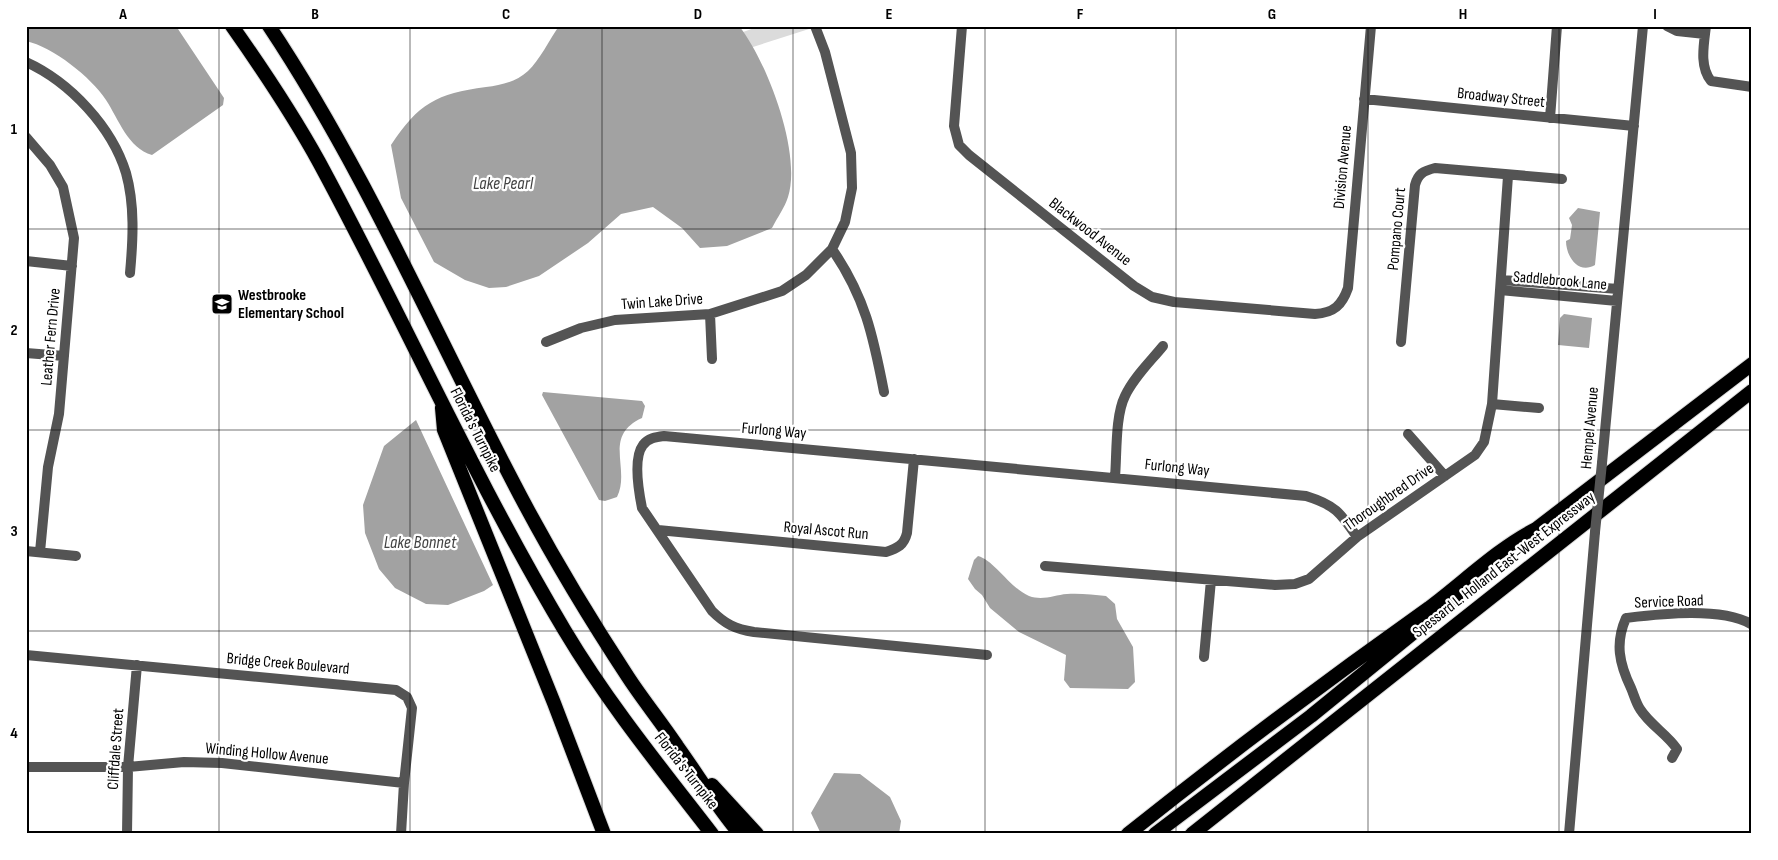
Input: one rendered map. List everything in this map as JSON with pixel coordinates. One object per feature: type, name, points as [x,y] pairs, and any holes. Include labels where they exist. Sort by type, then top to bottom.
[{"type":"highway","name":"Florida's Turnpike","points":[[232,26],[277,91],[318,161],[496,509],[565,632],[611,704],[712,834]]},
{"type":"highway","name":"Florida's Turnpike","points":[[269,26],[323,113],[351,164],[432,320],[511,480],[547,543],[629,679],[678,746],[718,807],[740,834]]},
{"type":"highway","name":"Spessard L. Holland East-West Expressway","points":[[1536,529],[1752,364]]},
{"type":"highway","name":"Spessard L. Holland East-West Expressway","points":[[1279,767],[1752,391]]},
{"type":"highway","points":[[442,405],[444,430],[554,703],[604,834]]},
{"type":"highway","points":[[1128,834],[1245,741],[1440,600],[1520,537],[1536,529]]},
{"type":"highway","points":[[1155,834],[1326,703],[1527,542],[1536,529]]},
{"type":"highway","points":[[678,746],[757,834]]},
{"type":"highway","points":[[1192,834],[1279,767]]},
{"type":"highway","points":[[1201,834],[1267,781],[1279,767]]},
{"type":"street","name":"Twin Lake Drive","points":[[546,342],[581,328],[615,320],[710,314],[782,291],[806,275],[832,248],[845,222],[852,188],[851,153],[825,52],[815,26]]},
{"type":"street","name":"Blackwood Avenue","points":[[962,26],[954,114],[954,126],[959,145],[1134,286],[1152,297],[1174,302],[1315,314],[1327,313],[1338,308]]},
{"type":"street","name":"Division Avenue","points":[[1338,308],[1348,288],[1371,26]]},
{"type":"street","points":[[1550,118],[1557,26]]},
{"type":"street","name":"Hempel Avenue","points":[[1569,834],[1595,532],[1643,26]]},
{"type":"street","points":[[1667,26],[1678,31],[1706,30],[1705,74],[1711,81],[1752,87]]},
{"type":"street","points":[[26,62],[61,83],[80,100],[108,136],[126,173],[132,215],[133,241],[130,273]]},
{"type":"street","name":"Broadway Street","points":[[1364,99],[1634,126]]},
{"type":"street","name":"Leather Fern Drive","points":[[26,137],[50,165],[63,187],[73,228],[72,266],[59,414],[48,467],[40,552]]},
{"type":"street","name":"Pompano Court","points":[[1401,342],[1417,178],[1424,170],[1435,168],[1508,176],[1562,179]]},
{"type":"street","name":"Thoroughbred Drive","points":[[1045,566],[1275,585],[1295,584],[1309,579],[1357,537],[1474,455],[1484,442],[1492,404],[1508,176]]},
{"type":"street","points":[[832,248],[850,274],[872,329],[884,392]]},
{"type":"street","points":[[26,261],[72,266]]},
{"type":"street","name":"Saddlebrook Lane","points":[[1502,280],[1618,290]]},
{"type":"street","name":"Saddlebrook Lane","points":[[1500,290],[1617,301]]},
{"type":"street","points":[[710,314],[712,359]]},
{"type":"street","points":[[1115,477],[1120,411],[1124,397],[1133,382],[1162,346]]},
{"type":"street","points":[[26,353],[64,356]]},
{"type":"street","points":[[1492,404],[1539,408]]},
{"type":"street","points":[[1408,434],[1445,476]]},
{"type":"street","name":"Furlong Way","points":[[987,654],[736,629],[723,622],[712,611],[642,508],[638,490],[639,455],[643,445],[652,437],[664,436],[1306,496],[1328,503],[1341,512],[1357,537]]},
{"type":"street","name":"Royal Ascot Run","points":[[658,530],[886,552],[897,548],[905,542],[914,459]]},
{"type":"street","points":[[26,551],[76,556]]},
{"type":"street","points":[[1204,657],[1211,580]]},
{"type":"street","name":"Service Road","points":[[1672,758],[1677,750],[1671,740],[1640,709],[1622,670],[1618,646],[1621,630],[1626,618],[1702,615],[1738,617],[1751,624]]},
{"type":"street","name":"Bridge Creek Boulevard","points":[[26,655],[396,690],[407,697],[412,708],[404,782],[401,834]]},
{"type":"street","name":"Cliffdale Street","points":[[127,834],[128,767],[137,665]]},
{"type":"street","name":"Winding Hollow Avenue","points":[[26,766],[128,767],[184,762],[222,763],[404,782]]},
{"type":"shaded area","points":[[760,26],[808,26],[809,29],[731,54],[726,38]]},
{"type":"water","points":[[26,26],[176,26],[224,98],[223,105],[152,155],[130,140],[106,100],[91,82],[59,56],[37,44],[26,41]]},
{"type":"water","name":"Lake Pearl","points":[[559,26],[739,26],[750,42],[770,84],[786,133],[790,157],[791,178],[788,197],[772,228],[727,246],[700,248],[682,228],[653,207],[621,214],[588,243],[539,276],[506,287],[489,288],[465,280],[434,262],[401,198],[391,145],[420,110],[441,97],[497,85],[523,75],[536,62]]},
{"type":"water","points":[[1578,208],[1600,212],[1595,265],[1583,268],[1578,266],[1571,258],[1566,241],[1570,239],[1572,225],[1569,218]]},
{"type":"water","points":[[1564,314],[1592,318],[1589,348],[1558,345],[1560,318]]},
{"type":"water","points":[[543,392],[642,401],[645,406],[642,418],[630,425],[623,434],[620,444],[621,475],[617,497],[605,501],[599,500],[542,395]]},
{"type":"water","name":"Lake Bonnet","points":[[416,420],[493,585],[484,591],[448,605],[426,604],[395,588],[379,569],[365,533],[363,505],[384,446]]},
{"type":"water","points":[[978,556],[990,563],[1015,587],[1029,596],[1044,598],[1077,594],[1106,596],[1115,604],[1117,619],[1133,647],[1135,682],[1128,689],[1070,688],[1064,680],[1066,655],[1019,632],[990,608],[968,579],[974,560]]},
{"type":"water","points":[[834,773],[860,774],[890,797],[901,821],[899,834],[821,834],[811,813]]},
{"type":"place","name":"Westbrooke Elementary School","points":[[222,304]]}]
